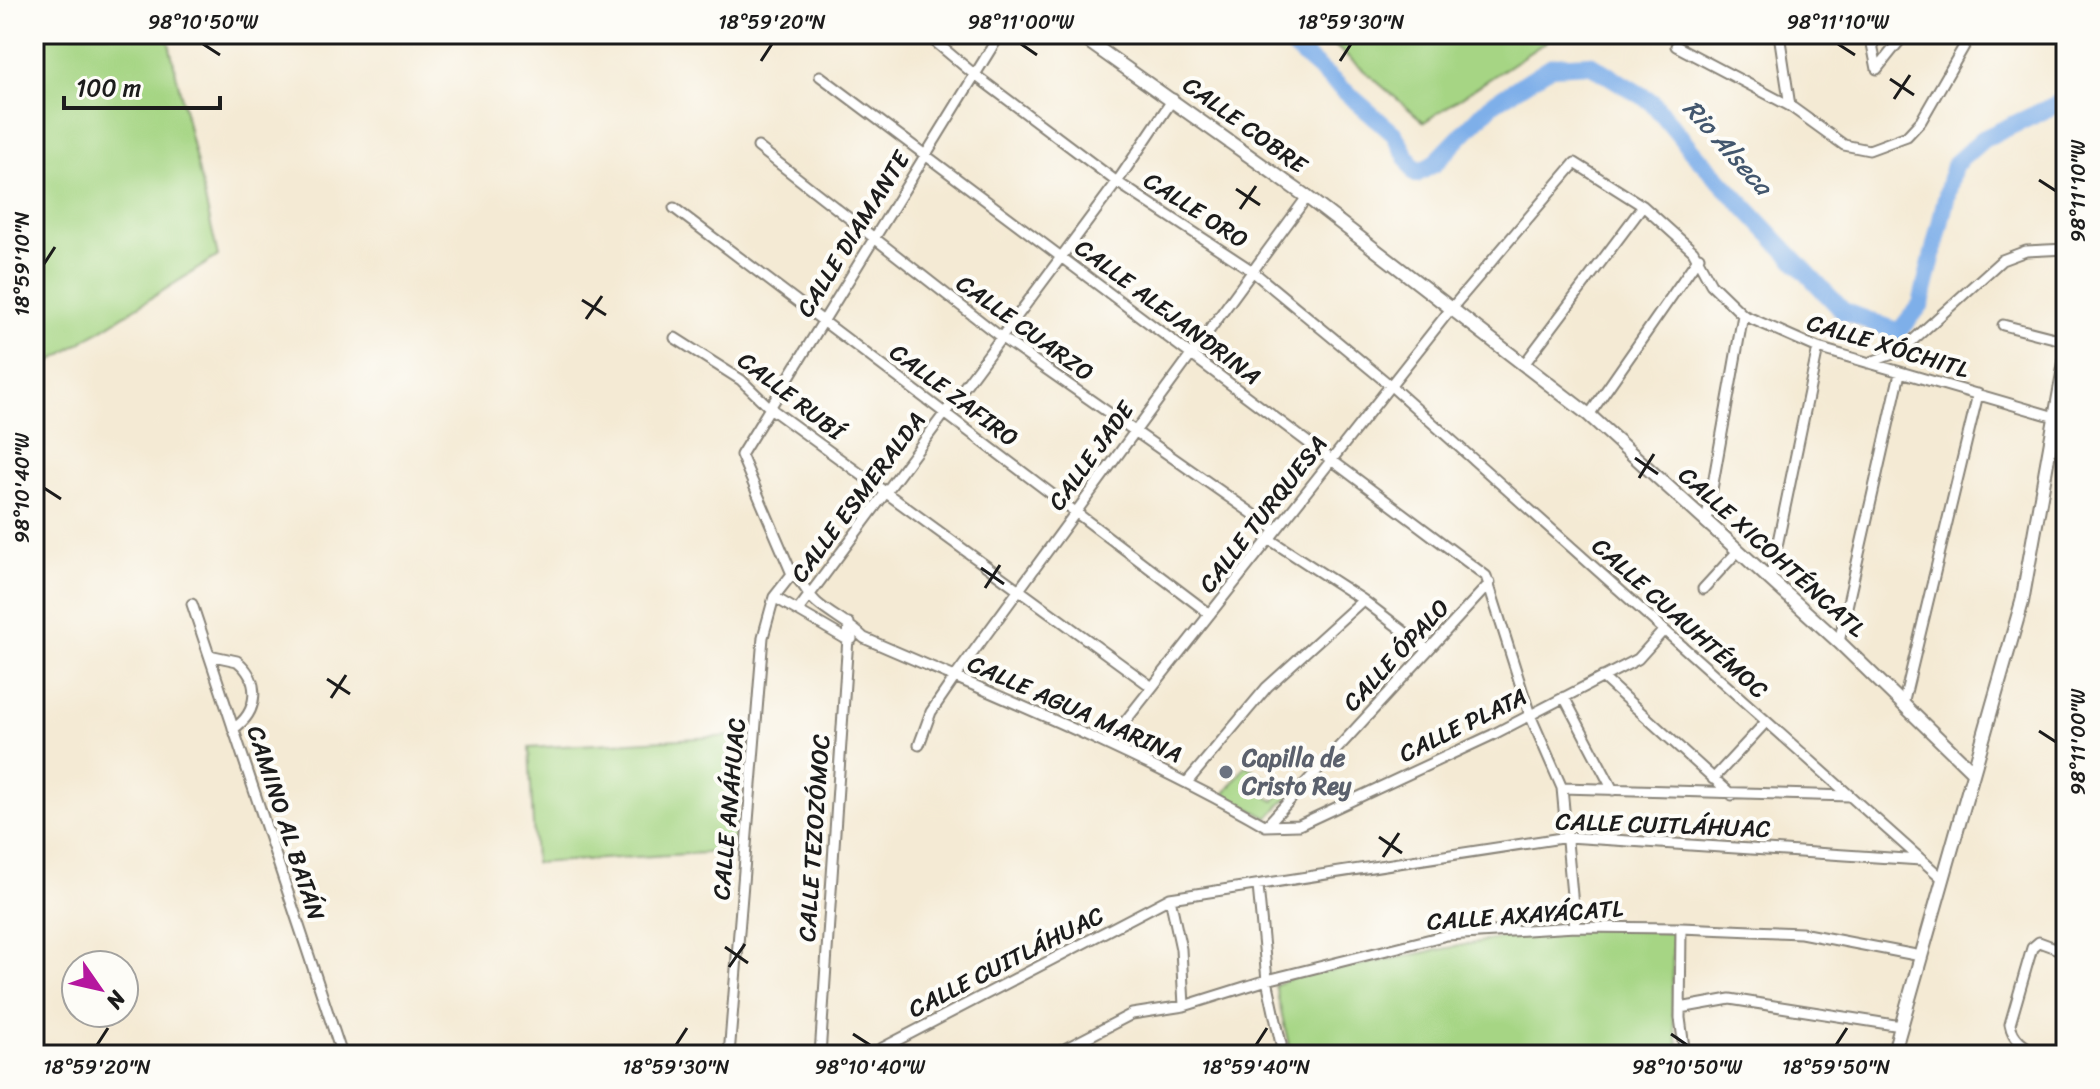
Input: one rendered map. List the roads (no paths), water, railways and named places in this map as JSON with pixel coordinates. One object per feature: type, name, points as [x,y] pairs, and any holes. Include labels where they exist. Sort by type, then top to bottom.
[{"type":"street","name":"CALLE ORO","points":[[926,34],[1117,182],[1251,270],[1391,386]]},
{"type":"street","name":"CALLE DIAMANTE","points":[[741,455],[1000,34]]},
{"type":"street","name":"CALLE COBRE","points":[[1078,34],[1307,197]]},
{"type":"street","points":[[1779,34],[1790,106]]},
{"type":"street","points":[[1870,34],[1877,69],[1905,34]]},
{"type":"street","points":[[1676,46],[1790,106],[1844,145],[1869,150],[1907,136],[1921,121],[1971,34]]},
{"type":"street","name":"CALLE ALEJANDRINA","points":[[820,76],[1481,570],[1490,583]]},
{"type":"street","name":"CALLE ESMERALDA","points":[[799,609],[1117,182],[1173,99]]},
{"type":"street","name":"CALLE CUARZO","points":[[758,147],[1002,338],[1276,530]]},
{"type":"street","name":"CALLE XÓCHITL","points":[[1580,165],[1643,206],[1699,257],[1711,284],[1743,315],[1818,348],[2055,417]]},
{"type":"street","name":"CALLE TURQUESA","points":[[1108,743],[1450,310],[1570,166],[1580,165]]},
{"type":"street","name":"CALLE JADE","points":[[919,745],[931,712],[955,677],[1307,197]]},
{"type":"street","name":"CALLE XICOHTÉNCATL","points":[[1307,197],[1589,415],[1839,642],[1973,772]]},
{"type":"street","points":[[1525,363],[1643,206]]},
{"type":"street","name":"CALLE ZAFIRO","points":[[674,208],[1210,614]]},
{"type":"street","points":[[1868,363],[1901,351],[2002,260],[2026,251],[2066,249]]},
{"type":"street","points":[[1589,415],[1699,257]]},
{"type":"street","points":[[1706,523],[1743,315]]},
{"type":"street","points":[[2003,325],[2066,341]]},
{"type":"street","name":"CALLE RUBÍ","points":[[675,338],[741,380],[770,408],[1152,687]]},
{"type":"street","points":[[1770,580],[1818,348]]},
{"type":"street","points":[[1893,1055],[2022,602],[2066,357]]},
{"type":"street","points":[[1839,642],[1900,373]]},
{"type":"street","name":"CALLE CUAUHTÉMOC","points":[[1391,386],[1943,879]]},
{"type":"street","points":[[1903,705],[1978,394]]},
{"type":"street","name":"CALLE AGUA MARINA","points":[[741,455],[792,574],[809,589],[819,605],[849,623],[864,638],[1108,743],[1188,781],[1266,826]]},
{"type":"street","points":[[1269,539],[1363,600],[1428,650]]},
{"type":"street","points":[[1703,589],[1738,551]]},
{"type":"street","name":"CALLE ANÁHUAC","points":[[729,1055],[763,637],[774,597],[792,574]]},
{"type":"street","points":[[1490,583],[1530,715],[1562,788],[1575,927]]},
{"type":"street","name":"CALLE ÓPALO","points":[[1266,826],[1490,583]]},
{"type":"street","points":[[774,597],[846,639]]},
{"type":"street","points":[[1188,781],[1267,687],[1363,600]]},
{"type":"street","name":"CAMINO AL BATÁN","points":[[192,604],[342,1055]]},
{"type":"street","name":"CALLE TEZOZÓMOC","points":[[820,1055],[849,623]]},
{"type":"street","name":"CALLE PLATA","points":[[1266,826],[1299,825],[1530,715],[1638,659],[1664,630]]},
{"type":"street","name":"CALLE AGUA MARINA","points":[[846,639],[864,638]]},
{"type":"street","points":[[209,655],[237,661],[254,685],[249,714],[233,729]]},
{"type":"street","points":[[1602,677],[1732,795]]},
{"type":"street","points":[[1564,697],[1613,790]]},
{"type":"street","points":[[1713,779],[1766,722]]},
{"type":"street","points":[[1562,788],[1850,796]]},
{"type":"street","points":[[2066,830],[2066,853]]},
{"type":"street","name":"CALLE CUITLÁHUAC","points":[[869,1055],[1170,898],[1568,837],[1922,860]]},
{"type":"street","points":[[1258,886],[1267,980],[1281,1044]]},
{"type":"street","points":[[1170,898],[1181,949],[1184,1006]]},
{"type":"street","name":"CALLE AXAYÁCATL","points":[[1053,1055],[1132,1014],[1184,1006],[1267,980],[1447,935],[1575,927],[1801,933],[1921,956]]},
{"type":"street","points":[[1681,928],[1680,1008],[1685,1055]]},
{"type":"street","points":[[2040,1055],[2021,1044],[2012,1033],[2010,1024],[2032,948],[2039,942],[2066,952]]},
{"type":"street","points":[[1680,1008],[1730,999],[1901,1026]]},
{"type":"waterway","name":"Rio Alseca","points":[[1279,34],[1394,134],[1416,174],[1434,164],[1492,104],[1552,66],[1590,64],[1652,102],[1692,151],[1843,311],[1899,332],[1921,304],[1954,165],[1983,139],[2066,100]]},
{"type":"place","name":"Capilla de Cristo Rey","points":[[1226,772]]}]
